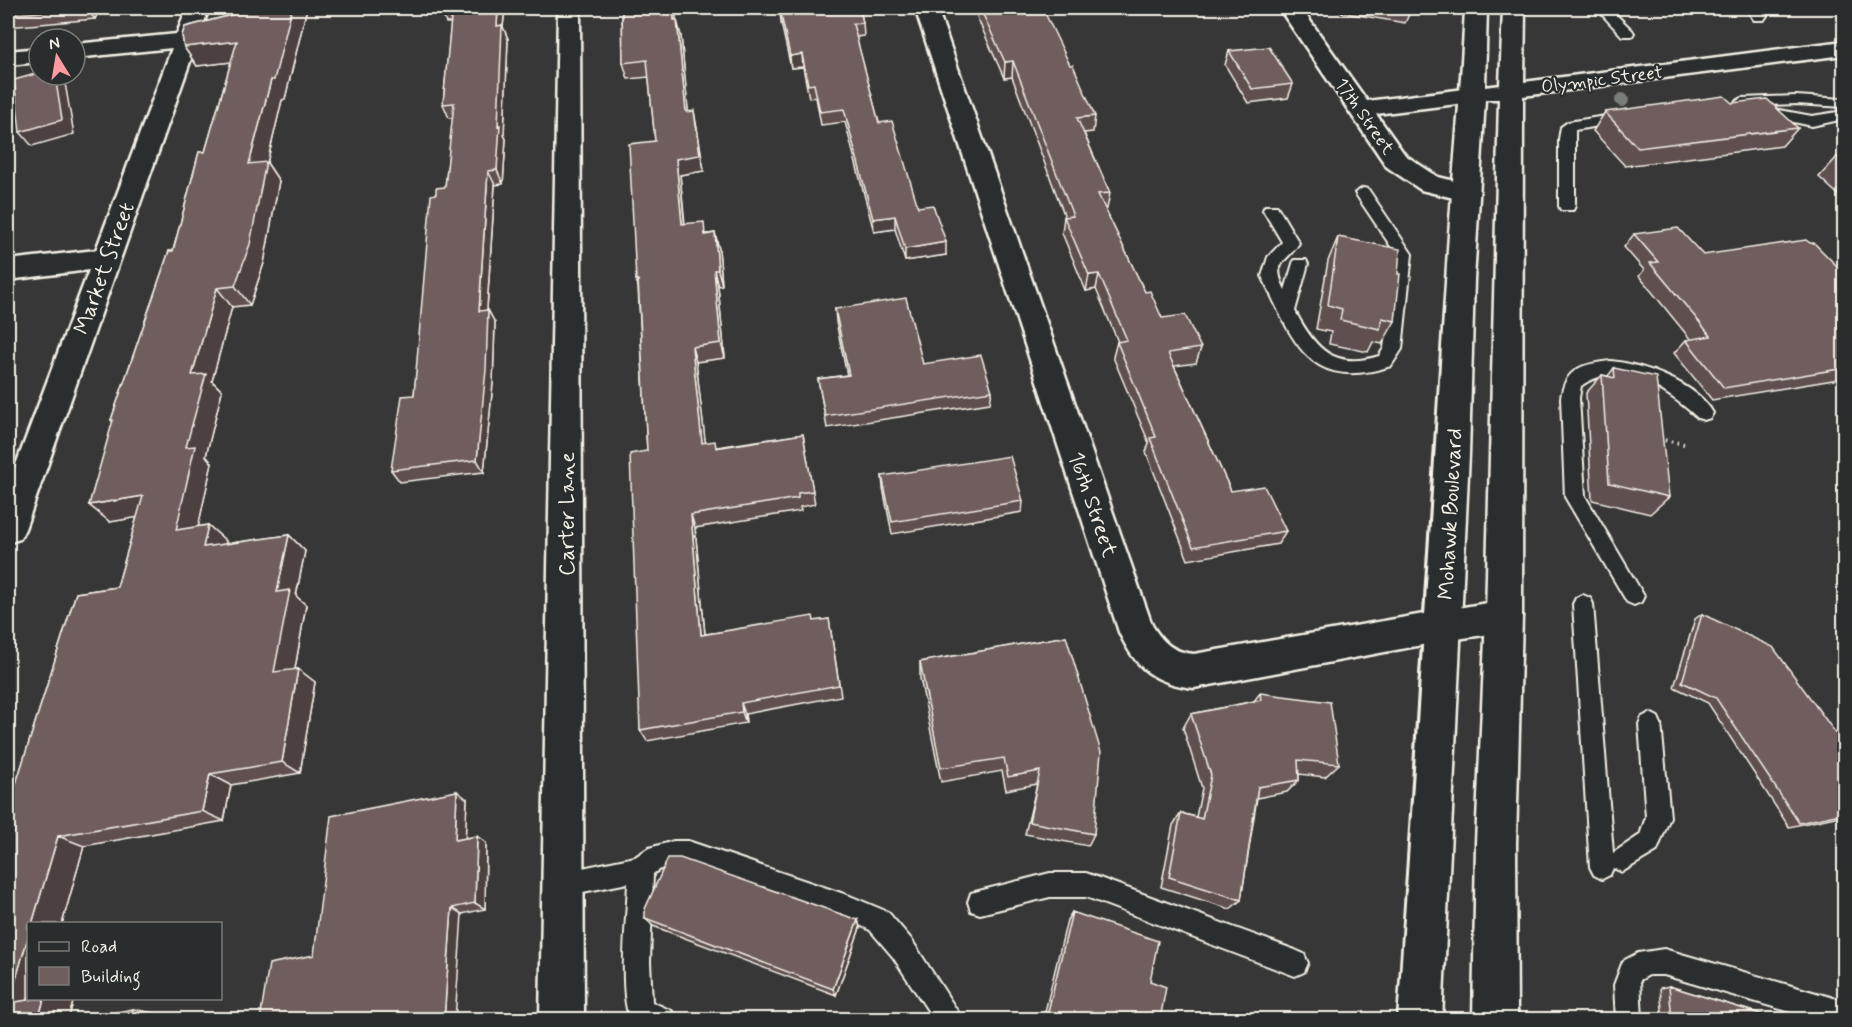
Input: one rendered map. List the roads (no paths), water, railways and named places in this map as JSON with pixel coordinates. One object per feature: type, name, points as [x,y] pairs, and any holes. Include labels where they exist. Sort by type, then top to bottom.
[{"type":"street","name":"Market Street","points":[[8,529],[198,8]]},
{"type":"street","name":"Carter Lane","points":[[562,1020],[569,8]]},
{"type":"street","name":"16th Street","points":[[926,8],[1137,633],[1148,652],[1159,663],[1174,669],[1194,671],[1504,616]]},
{"type":"street","name":"17th Street","points":[[1290,8],[1396,161],[1430,184],[1466,192]]},
{"type":"street","name":"Mohawk Boulevard","points":[[1420,1020],[1473,96],[1476,8]]},
{"type":"street","points":[[1495,1020],[1496,843],[1504,616],[1508,202],[1514,8]]},
{"type":"street","points":[[87,50],[186,40]]},
{"type":"street","name":"Olympic Street","points":[[1360,109],[1845,48]]},
{"type":"street","points":[[8,58],[27,56]]},
{"type":"street","points":[[8,270],[107,258]]},
{"type":"lane","points":[[1602,8],[1627,33]]},
{"type":"lane","points":[[1845,104],[1764,100],[1727,104],[1812,121],[1845,115]]},
{"type":"lane","points":[[1567,206],[1566,139],[1568,127],[1635,116]]},
{"type":"lane","points":[[1271,210],[1292,243],[1275,258],[1269,267],[1270,276],[1303,341],[1320,360],[1338,368],[1357,369],[1385,361],[1393,349],[1404,254],[1363,192]]},
{"type":"lane","points":[[1288,309],[1300,264]]},
{"type":"lane","points":[[1634,596],[1575,497],[1570,399],[1572,383],[1595,369],[1625,370],[1675,390],[1704,413]]},
{"type":"lane","points":[[1583,604],[1612,863],[1649,843],[1658,817],[1650,724]]},
{"type":"lane","points":[[563,884],[641,868],[652,858],[667,852],[688,853],[850,908],[879,921],[902,948],[950,1020]]},
{"type":"lane","points":[[641,868],[637,962],[639,1010],[663,1020]]},
{"type":"lane","points":[[980,902],[1050,885],[1086,885],[1295,963]]},
{"type":"lane","points":[[1629,1020],[1626,979],[1632,969],[1646,961],[1664,962],[1845,1014]]}]
